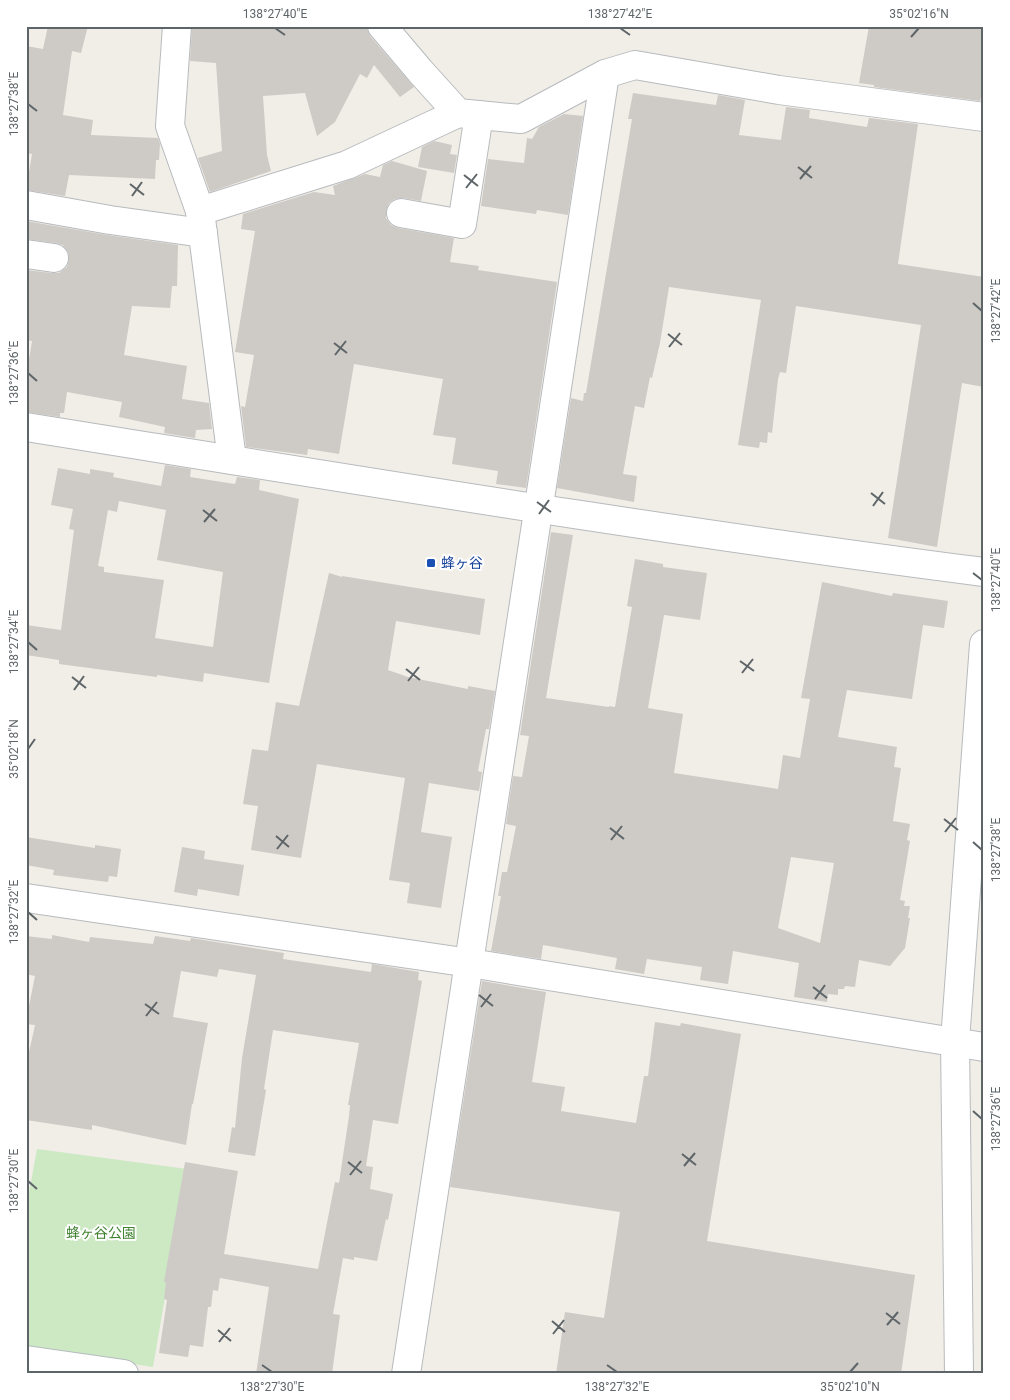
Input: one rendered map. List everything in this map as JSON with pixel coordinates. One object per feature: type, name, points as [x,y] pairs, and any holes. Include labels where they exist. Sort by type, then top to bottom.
[{"type":"street","points":[[177,26],[170,126],[201,222],[232,460]]},
{"type":"street","points":[[382,26],[420,71],[468,114]]},
{"type":"street","points":[[26,205],[110,220],[201,222],[468,114],[521,119],[605,74],[635,65],[779,90],[984,117]]},
{"type":"street","points":[[406,1374],[605,74]]},
{"type":"street","points":[[401,213],[462,224],[468,114]]},
{"type":"street","points":[[26,254],[54,258]]},
{"type":"street","points":[[26,427],[538,509],[805,549],[984,572]]},
{"type":"street","points":[[959,1374],[955,1041],[984,644]]},
{"type":"street","points":[[26,898],[470,963],[984,1047]]},
{"type":"street","points":[[26,1360],[124,1374]]},
{"type":"green space","name":"蜂ヶ谷公園","points":[[37,1149],[187,1169],[153,1367],[26,1347],[26,1209]]},
{"type":"building","points":[[48,26],[88,26],[81,53],[72,51],[63,115],[93,120],[91,135],[158,138],[160,144],[159,160],[156,160],[155,179],[69,175],[65,196],[26,190],[32,154],[26,153],[26,46],[43,49]]},
{"type":"building","points":[[192,26],[363,26],[367,28],[370,36],[414,87],[400,97],[374,65],[367,78],[360,74],[335,122],[317,136],[305,93],[263,96],[267,155],[271,171],[210,192],[198,158],[222,151],[216,63],[190,61]]},
{"type":"building","points":[[869,26],[984,26],[984,83],[980,101],[874,87],[874,85],[859,83]]},
{"type":"building","points":[[633,93],[716,105],[718,95],[745,100],[739,135],[781,140],[786,107],[810,110],[809,118],[867,127],[869,118],[918,124],[898,264],[984,277],[984,387],[962,383],[937,547],[888,538],[921,325],[796,306],[786,373],[780,372],[778,379],[772,433],[768,432],[767,443],[760,442],[759,448],[738,445],[761,300],[669,287],[652,378],[650,377],[644,408],[635,406],[623,474],[637,476],[634,502],[557,488],[571,398],[583,401],[584,393],[586,393],[632,119],[628,119]]},
{"type":"building","points":[[564,114],[583,116],[568,215],[537,210],[536,214],[481,206],[488,159],[524,163],[527,138],[532,139],[539,127]]},
{"type":"building","points":[[434,141],[452,145],[450,154],[457,155],[454,173],[418,167],[422,147]]},
{"type":"building","points":[[392,161],[427,171],[421,201],[403,198],[395,199],[389,203],[386,218],[391,225],[398,228],[454,238],[450,262],[479,266],[478,270],[557,282],[526,488],[496,484],[498,471],[452,464],[456,438],[433,435],[443,379],[354,364],[339,454],[308,449],[307,455],[246,447],[241,406],[245,407],[254,355],[235,352],[255,231],[241,229],[243,214],[314,192],[335,195],[333,186],[365,174],[380,177],[383,165]]},
{"type":"building","points":[[26,221],[178,245],[177,286],[172,286],[170,308],[132,306],[124,355],[187,366],[182,399],[209,403],[212,429],[196,430],[195,438],[164,433],[165,427],[119,417],[122,402],[67,392],[64,413],[60,413],[60,417],[26,412],[26,378],[32,341],[26,340],[26,270],[59,273],[67,267],[69,260],[68,252],[63,245],[26,239]]},
{"type":"building","points":[[165,465],[191,469],[190,477],[235,484],[237,477],[260,480],[259,490],[299,499],[269,683],[204,673],[203,682],[157,675],[157,677],[59,664],[59,660],[26,655],[26,625],[61,630],[74,530],[69,529],[73,509],[51,505],[58,468],[90,474],[90,469],[114,473],[113,477],[161,486]],"holes":[[[119,501],[166,510],[157,560],[223,572],[213,647],[155,638],[164,580],[104,572],[104,567],[98,566],[108,510],[117,512]]]},
{"type":"building","points":[[551,532],[573,535],[546,698],[615,707],[632,607],[627,606],[635,559],[663,564],[663,567],[707,573],[700,620],[664,615],[648,708],[683,714],[674,773],[778,789],[783,755],[800,758],[810,699],[801,698],[822,582],[892,596],[893,593],[948,601],[944,628],[923,625],[912,699],[847,690],[838,737],[897,747],[894,767],[901,768],[893,821],[910,824],[907,840],[910,841],[900,900],[905,901],[904,906],[910,906],[908,918],[910,918],[905,948],[890,966],[859,960],[855,987],[845,986],[844,989],[838,989],[838,995],[828,994],[827,1002],[794,997],[799,963],[733,951],[728,984],[700,980],[702,967],[647,959],[644,974],[615,969],[617,958],[543,945],[541,959],[491,951],[501,896],[498,896],[502,872],[507,872],[516,826],[506,824],[513,776],[522,777],[529,736],[520,735]],"holes":[[[791,857],[834,863],[820,943],[778,928]]]},
{"type":"building","points":[[329,573],[342,577],[485,599],[480,635],[396,621],[388,670],[408,677],[468,689],[468,686],[495,691],[489,729],[486,729],[478,771],[482,772],[479,791],[429,783],[421,832],[452,837],[441,908],[407,903],[410,883],[389,880],[405,778],[317,764],[301,858],[251,850],[258,806],[243,804],[252,749],[268,751],[276,702],[299,706]]},
{"type":"building","points":[[26,837],[95,848],[95,845],[121,849],[117,877],[109,876],[108,882],[53,875],[54,870],[26,865]]},
{"type":"building","points":[[182,847],[205,851],[204,859],[244,865],[239,896],[198,889],[197,896],[174,892]]},
{"type":"building","points":[[52,935],[89,942],[90,937],[153,944],[155,936],[190,941],[191,938],[284,953],[283,959],[371,972],[372,964],[419,972],[418,980],[422,981],[398,1124],[373,1120],[366,1166],[373,1167],[370,1189],[393,1194],[388,1220],[386,1219],[377,1261],[354,1257],[354,1260],[343,1258],[333,1314],[340,1315],[332,1374],[256,1374],[269,1287],[220,1278],[218,1291],[213,1290],[211,1307],[208,1307],[203,1347],[190,1345],[188,1357],[159,1353],[167,1300],[164,1299],[166,1282],[164,1282],[185,1162],[238,1171],[224,1254],[318,1269],[335,1182],[339,1183],[349,1116],[350,1105],[348,1105],[359,1043],[273,1030],[264,1089],[266,1090],[255,1156],[228,1152],[232,1127],[235,1128],[242,1058],[256,975],[219,969],[217,977],[181,971],[173,1017],[208,1023],[186,1145],[92,1125],[92,1130],[26,1120],[26,1066],[35,1025],[26,1024],[26,1021],[35,976],[26,974],[26,936],[52,939]]},
{"type":"building","points":[[482,981],[546,992],[532,1082],[565,1087],[561,1111],[636,1123],[644,1076],[648,1076],[655,1022],[680,1026],[681,1023],[741,1034],[707,1241],[915,1275],[901,1374],[556,1374],[565,1312],[604,1318],[620,1212],[450,1187]]},
{"type":"place","name":"蜂ヶ谷","points":[[431,563]]}]
